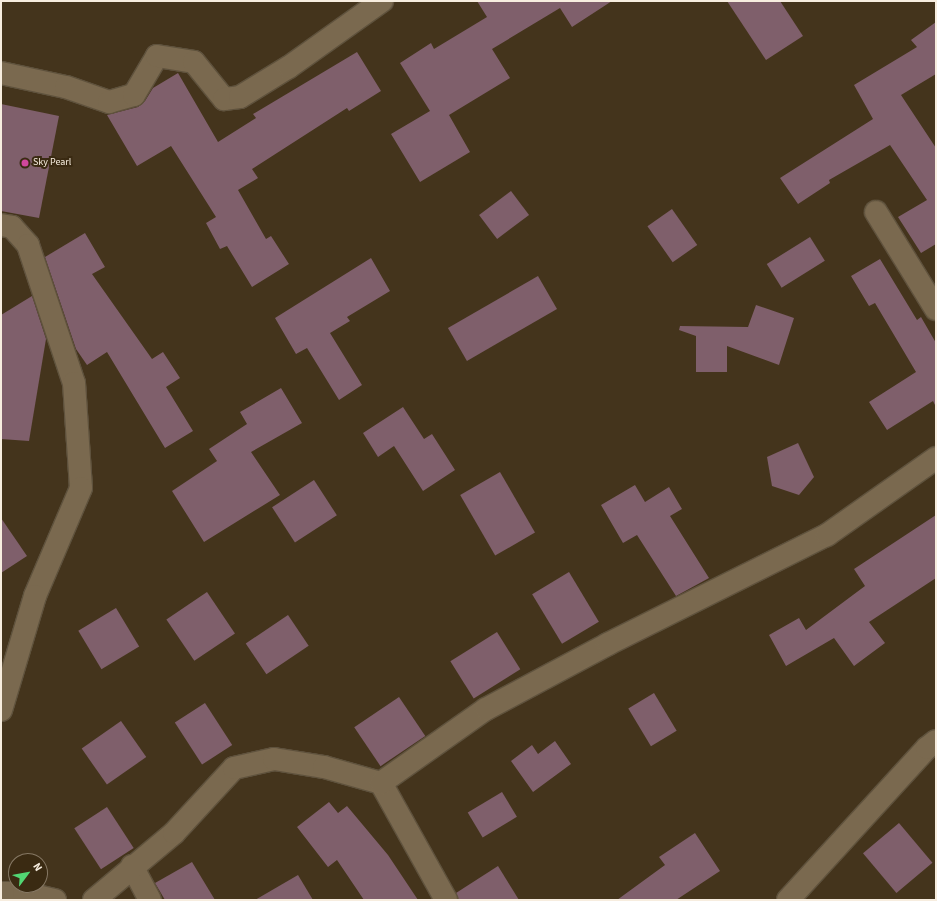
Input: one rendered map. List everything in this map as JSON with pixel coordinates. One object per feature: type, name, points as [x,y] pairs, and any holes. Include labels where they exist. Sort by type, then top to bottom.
[{"type":"street","points":[[1,73],[66,87],[109,102],[134,95],[157,56],[194,62],[224,100],[240,98],[289,67],[382,1]]},
{"type":"street","points":[[876,212],[936,309]]},
{"type":"street","points":[[1,225],[12,227],[28,245],[74,383],[81,488],[36,596],[1,710]]},
{"type":"street","points":[[381,783],[486,709],[608,644],[827,536],[936,458]]},
{"type":"street","points":[[788,900],[927,748],[936,741]]},
{"type":"street","points":[[94,900],[132,866],[174,833],[234,768],[274,759],[324,767],[381,783],[446,900]]},
{"type":"street","points":[[132,866],[150,900]]},
{"type":"street","points":[[1,893],[24,894],[55,900]]},
{"type":"building","points":[[477,1],[612,1],[572,27],[560,8],[492,49],[510,78],[449,115],[470,152],[420,182],[391,134],[430,111],[400,63],[431,43],[434,49],[487,17]]},
{"type":"building","points":[[727,1],[780,1],[803,36],[766,60]]},
{"type":"building","points":[[936,22],[936,74],[901,95],[936,148],[936,244],[921,253],[898,217],[927,200],[890,145],[829,180],[830,183],[798,204],[780,178],[873,119],[854,85],[917,47],[911,40]]},
{"type":"building","points":[[357,52],[381,91],[349,111],[347,108],[252,169],[258,178],[238,190],[266,239],[271,236],[289,264],[252,287],[227,246],[220,249],[206,223],[216,217],[171,146],[137,166],[107,115],[138,107],[145,101],[153,88],[178,73],[218,142],[256,118],[253,114]]},
{"type":"building","name":"Sky Pearl","points":[[1,104],[59,116],[39,218],[1,211]]},
{"type":"building","points":[[511,191],[529,215],[497,239],[479,215]]},
{"type":"building","points":[[672,209],[697,245],[673,262],[647,226]]},
{"type":"building","points":[[85,233],[105,267],[92,274],[152,359],[163,352],[180,378],[166,387],[193,431],[165,448],[107,352],[87,365],[76,349],[45,257]]},
{"type":"building","points":[[810,237],[825,261],[782,288],[767,264]]},
{"type":"building","points":[[371,258],[390,291],[347,317],[350,321],[330,333],[362,385],[339,400],[307,348],[296,354],[275,318]]},
{"type":"building","points":[[880,259],[917,320],[921,317],[936,343],[936,407],[933,401],[887,430],[869,402],[916,372],[875,303],[869,306],[851,276]]},
{"type":"building","points":[[538,276],[557,309],[467,361],[448,328]]},
{"type":"building","points":[[32,296],[46,339],[29,441],[1,439],[1,315]]},
{"type":"building","points":[[756,305],[794,318],[779,365],[727,346],[727,372],[696,372],[696,336],[679,330],[680,326],[748,327]]},
{"type":"building","points":[[281,388],[302,423],[251,452],[280,495],[204,542],[172,491],[217,461],[209,449],[247,424],[240,412]]},
{"type":"building","points":[[403,407],[424,439],[432,434],[455,470],[423,491],[394,446],[378,457],[363,433]]},
{"type":"building","points":[[798,443],[814,477],[799,495],[772,486],[767,457]]},
{"type":"building","points":[[500,472],[535,533],[495,556],[460,495]]},
{"type":"building","points":[[314,480],[337,515],[295,542],[272,507]]},
{"type":"building","points":[[635,485],[645,502],[669,487],[682,509],[670,516],[709,578],[676,596],[637,535],[623,543],[601,505]]},
{"type":"building","points":[[936,515],[936,578],[869,622],[885,643],[854,666],[834,638],[786,666],[769,635],[799,618],[806,630],[865,586],[854,569]]},
{"type":"building","points":[[1,518],[27,556],[1,573]]},
{"type":"building","points":[[569,572],[599,622],[562,644],[532,594]]},
{"type":"building","points":[[207,592],[235,633],[194,661],[166,619]]},
{"type":"building","points":[[116,608],[139,647],[101,669],[78,631]]},
{"type":"building","points":[[288,615],[309,646],[266,674],[246,644]]},
{"type":"building","points":[[497,632],[520,669],[474,698],[450,661]]},
{"type":"building","points":[[654,693],[677,731],[651,746],[628,708]]},
{"type":"building","points":[[399,697],[425,736],[381,766],[354,727]]},
{"type":"building","points":[[205,703],[232,745],[202,765],[175,723]]},
{"type":"building","points":[[121,721],[146,757],[107,785],[82,749]]},
{"type":"building","points":[[555,741],[571,764],[533,792],[511,761],[532,745],[538,754]]},
{"type":"building","points":[[502,792],[517,817],[483,837],[468,813]]},
{"type":"building","points":[[329,802],[338,813],[347,806],[388,855],[418,900],[364,900],[337,860],[328,867],[297,827]]},
{"type":"building","points":[[107,807],[134,848],[101,869],[74,828]]},
{"type":"building","points":[[899,823],[932,863],[896,893],[863,853]]},
{"type":"building","points":[[695,833],[720,871],[676,900],[617,900],[665,865],[659,857]]},
{"type":"building","points":[[192,862],[215,900],[165,900],[155,883]]},
{"type":"building","points":[[498,866],[519,900],[458,900],[456,893]]},
{"type":"building","points":[[298,875],[313,900],[255,900]]},
{"type":"place","name":"Sky Pearl","points":[[25,163]]}]
